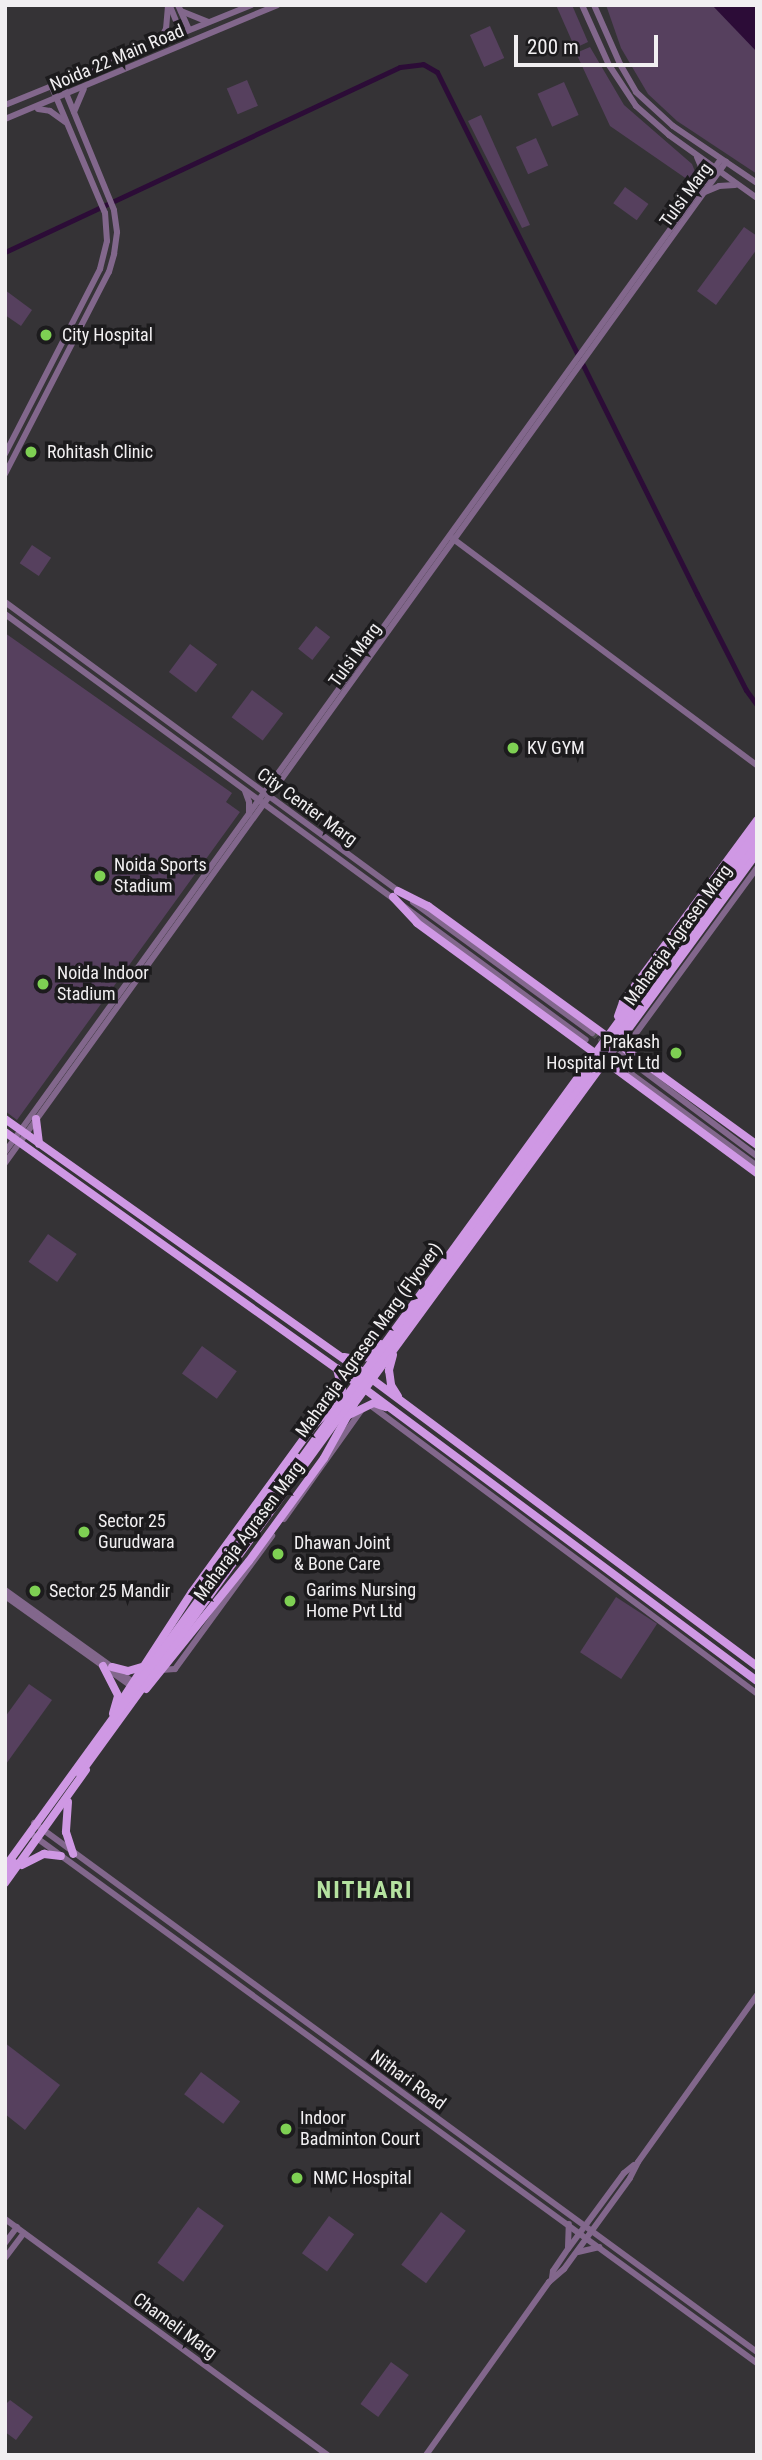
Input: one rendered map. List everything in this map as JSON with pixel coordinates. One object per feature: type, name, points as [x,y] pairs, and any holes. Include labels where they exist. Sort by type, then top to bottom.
[{"type":"main road","points":[[618,1016],[624,1002],[757,822]]},
{"type":"main road","name":"Maharaja Agrasen Marg","points":[[5,1865],[65,1774],[113,1713],[192,1592],[313,1426],[338,1401],[757,822]]},
{"type":"main road","name":"Maharaja Agrasen Marg (Flyover)","points":[[5,1865],[757,831]]},
{"type":"main road","name":"Maharaja Agrasen Marg (Flyover)","points":[[5,1876],[194,1620],[757,841]]},
{"type":"main road","name":"Maharaja Agrasen Marg","points":[[5,1883],[161,1670],[249,1561],[324,1458],[350,1413],[374,1382],[394,1349],[518,1180],[623,1050],[630,1027],[757,853]]},
{"type":"main road","points":[[630,1027],[640,1021],[757,859]]},
{"type":"main road","points":[[395,894],[428,906],[605,1035]]},
{"type":"main road","points":[[395,894],[417,923],[593,1052]]},
{"type":"main road","points":[[657,963],[671,971]]},
{"type":"main road","points":[[623,1050],[757,1145]]},
{"type":"main road","points":[[612,1064],[757,1173]]},
{"type":"main road","points":[[5,1119],[20,1136],[757,1681]]},
{"type":"main road","points":[[36,1119],[39,1144]]},
{"type":"main road","points":[[5,1132],[39,1144],[360,1370],[757,1666]]},
{"type":"main road","points":[[505,1172],[518,1180]]},
{"type":"main road","points":[[394,1349],[389,1370],[391,1385],[400,1401]]},
{"type":"main road","points":[[338,1355],[360,1359],[375,1350]]},
{"type":"main road","points":[[174,1635],[184,1611],[338,1401],[341,1379],[337,1369]]},
{"type":"main road","points":[[194,1620],[213,1602],[238,1570],[350,1413],[367,1405],[394,1411]]},
{"type":"main road","points":[[113,1713],[118,1696],[108,1666],[136,1671],[145,1665]]},
{"type":"main road","points":[[69,1795],[65,1813],[66,1832],[73,1854]]},
{"type":"main road","points":[[15,1870],[30,1859],[44,1854],[61,1856]]},
{"type":"street","points":[[169,5],[185,31]]},
{"type":"street","points":[[157,43],[166,29],[169,5]]},
{"type":"street","name":"Noida 22 Main Road","points":[[5,105],[251,5]]},
{"type":"street","name":"Noida 22 Main Road","points":[[5,118],[67,95],[278,5]]},
{"type":"street","points":[[582,5],[624,92],[650,120],[757,198]]},
{"type":"street","points":[[594,5],[620,64],[636,92],[673,125],[757,183]]},
{"type":"street","points":[[180,8],[185,31]]},
{"type":"street","points":[[180,8],[209,22]]},
{"type":"street","points":[[5,474],[97,295],[114,254],[117,232],[114,210],[61,81]]},
{"type":"street","points":[[5,454],[106,251],[105,213],[51,85]]},
{"type":"street","points":[[74,112],[85,87]]},
{"type":"street","points":[[32,109],[50,111],[69,125]]},
{"type":"street","points":[[697,155],[703,171],[704,188],[729,184],[740,186]]},
{"type":"street","name":"Tulsi Marg","points":[[5,1152],[36,1119],[723,161]]},
{"type":"street","points":[[88,291],[97,295]]},
{"type":"street","points":[[452,538],[757,765]]},
{"type":"street","name":"Tulsi Marg","points":[[267,795],[278,786],[452,538]]},
{"type":"street","name":"City Center Marg","points":[[5,602],[279,804],[586,1041]]},
{"type":"street","name":"City Center Marg","points":[[5,614],[278,814],[592,1033]]},
{"type":"street","points":[[278,786],[279,804]]},
{"type":"street","points":[[244,789],[252,817],[278,814]]},
{"type":"street","points":[[757,868],[623,1050],[757,1156]]},
{"type":"street","name":"Tulsi Marg","points":[[5,1163],[20,1136],[158,948]]},
{"type":"street","points":[[612,1064],[757,1166]]},
{"type":"street","points":[[161,1670],[176,1669],[367,1405],[757,1693]]},
{"type":"street","points":[[5,1590],[132,1684]]},
{"type":"street","points":[[5,1595],[108,1666]]},
{"type":"street","points":[[34,1824],[61,1856],[230,1974]]},
{"type":"street","points":[[28,1832],[41,1835]]},
{"type":"street","name":"Nithari Road","points":[[41,1835],[73,1854],[401,2103],[757,2363]]},
{"type":"street","name":"Nithari Road","points":[[230,1974],[757,2352]]},
{"type":"street","points":[[426,2455],[552,2278],[553,2271],[568,2249],[600,2219],[757,1995]]},
{"type":"street","points":[[588,2229],[593,2215],[624,2173],[638,2162]]},
{"type":"street","points":[[573,2218],[593,2215]]},
{"type":"street","name":"Chameli Marg","points":[[5,2219],[328,2455]]},
{"type":"street","points":[[600,2219],[604,2240]]},
{"type":"street","points":[[568,2249],[569,2224]]},
{"type":"street","points":[[5,2243],[17,2227]]},
{"type":"street","points":[[5,2258],[24,2233]]},
{"type":"street","points":[[552,2278],[559,2275],[575,2253],[583,2235]]},
{"type":"street","points":[[575,2253],[599,2247]]},
{"type":"shaded area","points":[[556,5],[572,5],[588,42],[575,48]]},
{"type":"shaded area","points":[[606,5],[757,5],[757,174],[677,121],[648,94],[621,48]]},
{"type":"shaded area","points":[[712,5],[757,5],[757,52]]},
{"type":"shaded area","points":[[490,26],[504,58],[484,67],[470,35]]},
{"type":"shaded area","points":[[590,47],[624,105],[692,164],[698,179],[694,184],[610,126],[576,53]]},
{"type":"shaded area","points":[[247,80],[258,106],[238,114],[227,89]]},
{"type":"shaded area","points":[[564,82],[579,115],[552,127],[538,94]]},
{"type":"shaded area","points":[[481,115],[530,225],[522,228],[468,121]]},
{"type":"shaded area","points":[[536,138],[548,165],[528,174],[516,147]]},
{"type":"shaded area","points":[[625,187],[648,204],[637,220],[613,203]]},
{"type":"shaded area","points":[[744,227],[757,236],[757,249],[716,305],[697,291]]},
{"type":"shaded area","points":[[5,290],[32,310],[21,326],[5,315]]},
{"type":"shaded area","points":[[32,545],[51,558],[39,576],[20,563]]},
{"type":"shaded area","points":[[316,626],[330,637],[312,660],[298,649]]},
{"type":"shaded area","name":"Noida Sports Stadium","points":[[5,633],[232,793],[226,802],[240,812],[17,1120],[5,1111]]},
{"type":"shaded area","points":[[190,644],[217,664],[196,692],[169,672]]},
{"type":"shaded area","points":[[252,690],[283,713],[263,741],[232,717]]},
{"type":"shaded area","points":[[48,1234],[77,1254],[57,1282],[28,1262]]},
{"type":"shaded area","points":[[202,1346],[237,1371],[217,1399],[182,1374]]},
{"type":"shaded area","points":[[616,1597],[657,1624],[621,1679],[580,1652]]},
{"type":"shaded area","points":[[29,1684],[52,1700],[6,1764],[5,1717]]},
{"type":"shaded area","points":[[5,2043],[60,2085],[25,2130],[5,2114]]},
{"type":"shaded area","points":[[201,2072],[240,2101],[223,2124],[184,2094]]},
{"type":"shaded area","points":[[198,2207],[224,2226],[183,2282],[157,2263]]},
{"type":"shaded area","points":[[441,2212],[466,2231],[426,2283],[401,2265]]},
{"type":"shaded area","points":[[329,2216],[354,2234],[327,2271],[302,2253]]},
{"type":"shaded area","points":[[391,2362],[409,2375],[378,2417],[360,2404]]},
{"type":"shaded area","points":[[10,2400],[33,2417],[16,2440],[5,2432],[5,2405]]},
{"type":"waterway","points":[[5,252],[400,67],[423,64],[437,72],[697,594],[746,690],[757,705]]},
{"type":"tunnel","points":[[592,1033],[624,1056]]},
{"type":"place","name":"City Hospital","points":[[46,335]]},
{"type":"place","name":"Rohitash Clinic","points":[[31,452]]},
{"type":"place","name":"KV GYM","points":[[513,748]]},
{"type":"place","name":"Noida Sports Stadium","points":[[100,876]]},
{"type":"place","name":"Noida Indoor Stadium","points":[[43,984]]},
{"type":"place","name":"Prakash Hospital Pvt Ltd","points":[[676,1053]]},
{"type":"place","name":"Sector 25 Gurudwara","points":[[84,1532]]},
{"type":"place","name":"Dhawan Joint & Bone Care","points":[[278,1554]]},
{"type":"place","name":"Sector 25 Mandir","points":[[35,1591]]},
{"type":"place","name":"Garims Nursing Home Pvt Ltd","points":[[290,1601]]},
{"type":"place","name":"Indoor Badminton Court","points":[[286,2129]]},
{"type":"place","name":"NMC Hospital","points":[[297,2178]]},
{"type":"district","name":"NITHARI","points":[[365,1891]]}]
